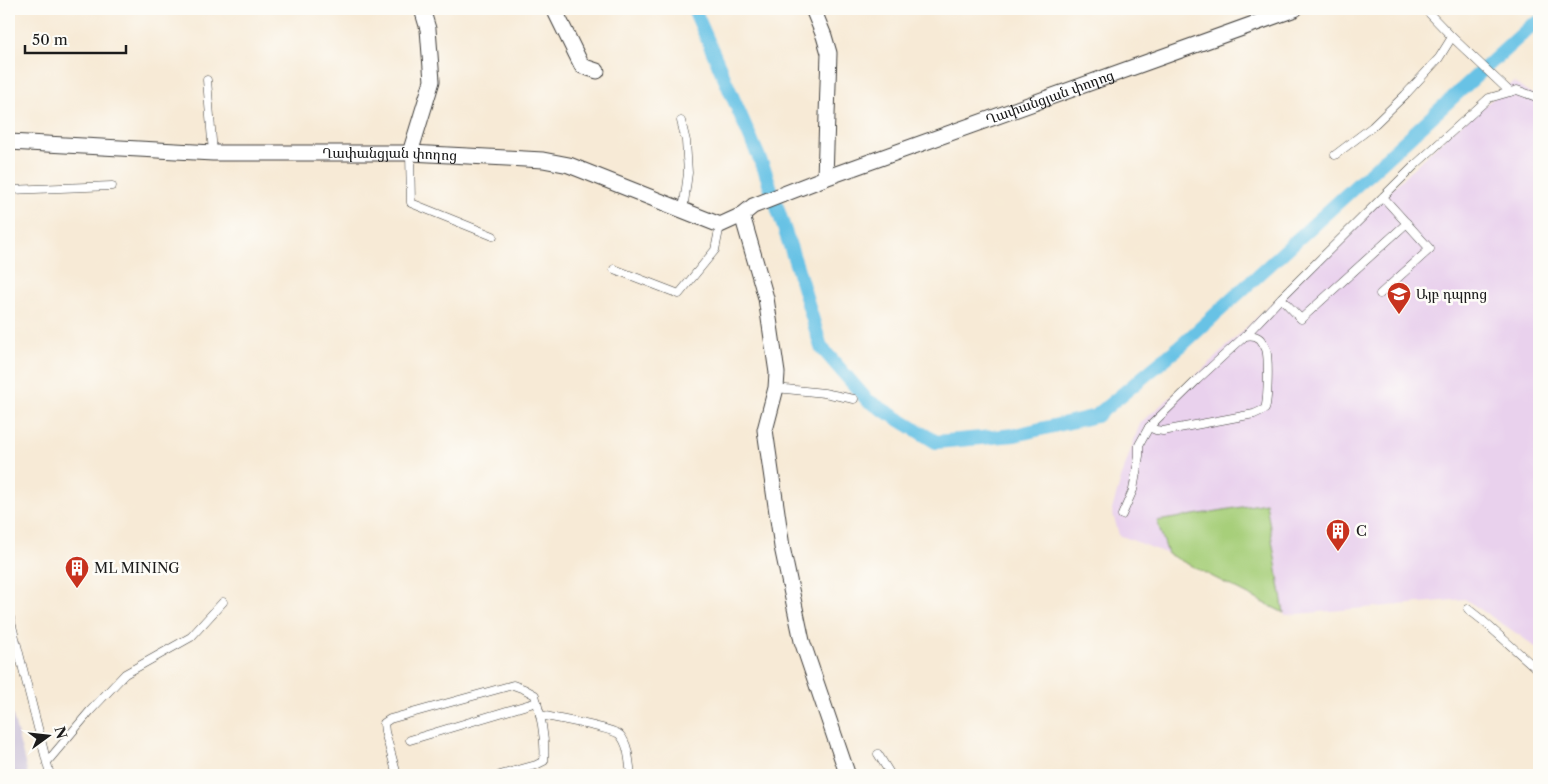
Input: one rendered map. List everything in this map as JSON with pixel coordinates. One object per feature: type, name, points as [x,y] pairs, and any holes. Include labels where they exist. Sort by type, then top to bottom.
[{"type":"street","points":[[410,153],[432,81],[428,29],[422,9]]},
{"type":"street","points":[[554,9],[582,66],[597,71]]},
{"type":"street","points":[[813,9],[829,53],[825,178]]},
{"type":"street","name":"Ղափանցյան փողոց","points":[[747,211],[825,178],[1295,9]]},
{"type":"street","name":"Ղափանցյան փողոց","points":[[9,142],[213,153],[410,153],[543,160],[569,165],[720,226]]},
{"type":"street","points":[[720,226],[747,211],[766,298],[777,374],[776,388],[765,430],[782,546],[802,641],[847,772],[843,775]]},
{"type":"lane","points":[[1425,9],[1472,57],[1510,92]]},
{"type":"lane","points":[[1335,155],[1372,128],[1405,95],[1439,58],[1452,37]]},
{"type":"lane","points":[[207,80],[213,153]]},
{"type":"lane","points":[[1122,515],[1134,490],[1138,445],[1149,427],[1196,380],[1245,336],[1415,165],[1489,98],[1517,90],[1539,98]]},
{"type":"lane","points":[[681,121],[686,142],[688,173],[683,211]]},
{"type":"lane","points":[[410,153],[411,203],[493,236]]},
{"type":"lane","points":[[9,190],[112,186]]},
{"type":"lane","points":[[1380,294],[1430,249],[1383,197]]},
{"type":"lane","points":[[1281,298],[1301,318],[1407,223]]},
{"type":"lane","points":[[614,269],[679,294],[715,250],[720,226]]},
{"type":"lane","points":[[1149,427],[1163,431],[1254,414],[1265,409],[1268,383],[1266,350],[1260,338],[1254,335],[1245,336]]},
{"type":"lane","points":[[776,388],[824,393],[854,399]]},
{"type":"lane","points":[[47,762],[90,711],[125,674],[191,637],[223,602]]},
{"type":"lane","points":[[1468,609],[1539,671]]},
{"type":"lane","points":[[9,614],[50,775]]},
{"type":"lane","points":[[397,775],[384,723],[390,719],[513,685],[535,695],[545,750],[544,761],[500,775]]},
{"type":"lane","points":[[410,740],[537,702]]},
{"type":"lane","points":[[540,715],[607,728],[619,733],[627,746],[631,775]]},
{"type":"lane","points":[[878,754],[891,775]]},
{"type":"shaded area","name":"Այբ դպրոց","points":[[1514,82],[1539,99],[1539,650],[1465,599],[1286,615],[1173,556],[1119,535],[1112,510],[1140,423],[1199,373],[1452,131]]},
{"type":"shaded area","points":[[9,700],[28,775],[9,775]]},
{"type":"green space","points":[[1266,503],[1284,613],[1168,554],[1157,521]]},
{"type":"waterway","points":[[694,9],[765,171],[821,347],[867,400],[936,442],[1015,435],[1096,416],[1183,344],[1531,26],[1539,22]]},
{"type":"place","name":"Այբ դպրոց","points":[[1399,315]]},
{"type":"place","name":"C","points":[[1338,552]]},
{"type":"place","name":"ML MINING","points":[[77,589]]}]
